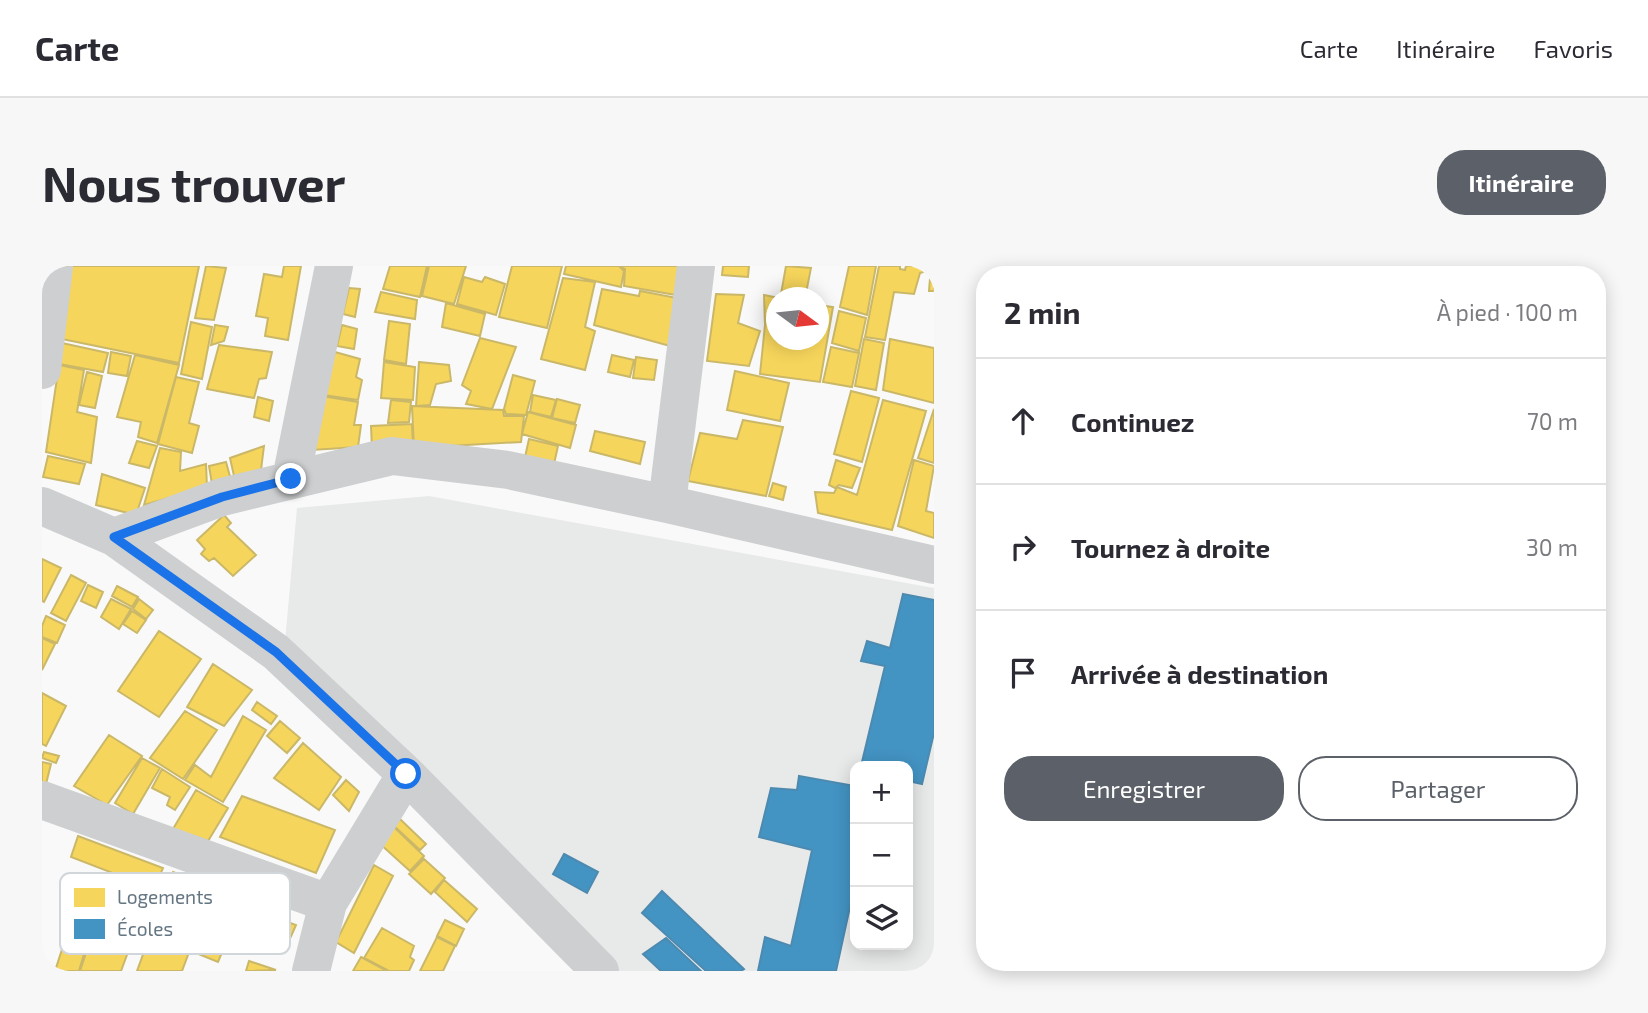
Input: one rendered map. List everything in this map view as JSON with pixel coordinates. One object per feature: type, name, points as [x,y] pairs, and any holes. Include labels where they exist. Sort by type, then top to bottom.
[{"type":"street","points":[[42,370],[54,266]]},
{"type":"street","points":[[291,479],[334,266]]},
{"type":"street","points":[[667,504],[696,266]]},
{"type":"street","points":[[114,537],[222,497],[392,456],[508,470],[934,565]]},
{"type":"street","points":[[42,506],[114,537],[276,652],[406,774],[600,971]]},
{"type":"street","points":[[311,971],[328,903],[406,774]]},
{"type":"street","points":[[42,800],[245,873]]},
{"type":"street","points":[[290,889],[328,903]]},
{"type":"shaded area","points":[[429,496],[934,588],[934,971],[619,971],[284,653],[297,508]]},
{"type":"building: Logements","points":[[67,266],[199,266],[179,363],[57,338]]},
{"type":"building: Logements","points":[[206,266],[226,268],[214,320],[195,318]]},
{"type":"building: Logements","points":[[284,266],[301,266],[288,340],[265,336],[268,318],[256,316],[264,274],[282,277]]},
{"type":"building: Logements","points":[[390,266],[427,266],[420,297],[383,289]]},
{"type":"building: Logements","points":[[429,266],[466,266],[454,304],[422,296]]},
{"type":"building: Logements","points":[[512,266],[562,266],[547,328],[499,317]]},
{"type":"building: Logements","points":[[566,266],[619,266],[624,271],[621,287],[564,274]]},
{"type":"building: Logements","points":[[619,266],[681,266],[676,295],[624,286],[625,269]]},
{"type":"building: Logements","points":[[723,266],[749,266],[748,277],[722,275]]},
{"type":"building: Logements","points":[[786,266],[811,268],[807,287],[782,287]]},
{"type":"building: Logements","points":[[849,266],[876,266],[867,315],[840,307]]},
{"type":"building: Logements","points":[[879,266],[900,266],[900,269],[905,270],[906,266],[928,266],[927,271],[920,273],[914,294],[894,292],[885,340],[865,337]]},
{"type":"building: Logements","points":[[931,266],[934,266],[934,291],[929,291]]},
{"type":"building: Logements","points":[[464,277],[482,282],[485,277],[505,284],[496,315],[457,304]]},
{"type":"building: Logements","points":[[563,278],[595,282],[585,327],[595,331],[585,370],[541,359]]},
{"type":"building: Logements","points":[[349,288],[360,289],[355,317],[343,314]]},
{"type":"building: Logements","points":[[602,289],[639,296],[640,291],[677,298],[670,346],[594,325]]},
{"type":"building: Logements","points":[[381,292],[417,300],[415,319],[375,312]]},
{"type":"building: Logements","points":[[716,294],[744,295],[738,323],[760,331],[749,366],[707,361]]},
{"type":"building: Logements","points":[[764,295],[766,350],[826,350],[820,382],[760,374],[765,325]]},
{"type":"building: Logements","points":[[446,303],[485,314],[480,336],[442,327]]},
{"type":"building: Logements","points":[[829,306],[833,307],[829,330]]},
{"type":"building: Logements","points":[[839,311],[866,318],[859,351],[832,343]]},
{"type":"building: Logements","points":[[389,321],[410,324],[406,364],[384,360]]},
{"type":"building: Logements","points":[[191,322],[212,327],[202,379],[181,374]]},
{"type":"building: Logements","points":[[215,325],[228,327],[224,341],[211,345]]},
{"type":"building: Logements","points":[[342,325],[357,329],[354,349],[337,346]]},
{"type":"building: Logements","points":[[480,338],[516,347],[492,409],[466,404],[471,391],[462,385]]},
{"type":"building: Logements","points":[[864,339],[884,343],[876,390],[855,386]]},
{"type":"building: Logements","points":[[890,339],[934,348],[934,403],[883,390]]},
{"type":"building: Logements","points":[[62,343],[108,353],[103,372],[59,364]]},
{"type":"building: Logements","points":[[219,345],[272,352],[266,378],[259,379],[254,398],[207,389]]},
{"type":"building: Logements","points":[[831,347],[859,353],[852,387],[823,382]]},
{"type":"building: Logements","points":[[111,352],[131,356],[127,376],[108,373]]},
{"type":"building: Logements","points":[[335,352],[360,359],[356,377],[362,380],[358,400],[323,395]]},
{"type":"building: Logements","points":[[135,355],[179,365],[157,443],[138,437],[141,422],[117,417]]},
{"type":"building: Logements","points":[[612,355],[634,360],[630,377],[608,372]]},
{"type":"building: Logements","points":[[636,357],[657,360],[654,380],[633,378]]},
{"type":"building: Logements","points":[[384,362],[415,367],[413,400],[381,398]]},
{"type":"building: Logements","points":[[419,362],[449,365],[451,381],[436,384],[430,405],[416,406]]},
{"type":"building: Logements","points":[[59,365],[84,370],[77,412],[97,417],[91,463],[46,452]]},
{"type":"building: Logements","points":[[735,371],[789,383],[780,421],[727,410]]},
{"type":"building: Logements","points":[[87,372],[102,376],[95,408],[79,405]]},
{"type":"building: Logements","points":[[513,375],[535,381],[526,415],[506,414],[504,409]]},
{"type":"building: Logements","points":[[176,377],[199,382],[189,423],[199,426],[192,453],[158,444]]},
{"type":"building: Logements","points":[[851,391],[879,398],[862,462],[834,454]]},
{"type":"building: Logements","points":[[533,395],[556,400],[551,417],[530,412]]},
{"type":"building: Logements","points":[[322,396],[358,402],[354,425],[361,425],[358,447],[312,450]]},
{"type":"building: Logements","points":[[258,397],[273,401],[269,421],[254,417]]},
{"type":"building: Logements","points":[[557,399],[580,405],[575,423],[552,418]]},
{"type":"building: Logements","points":[[391,400],[411,402],[409,422],[388,423]]},
{"type":"building: Logements","points":[[883,400],[926,411],[892,530],[818,513],[815,492],[834,493],[837,487],[857,495]]},
{"type":"building: Logements","points":[[412,406],[503,410],[504,416],[524,416],[521,442],[414,448]]},
{"type":"building: Logements","points":[[934,409],[934,463],[918,458]]},
{"type":"building: Logements","points":[[528,412],[576,425],[570,448],[522,434]]},
{"type":"building: Logements","points":[[743,420],[783,427],[766,496],[688,481],[700,433],[737,439]]},
{"type":"building: Logements","points":[[412,424],[413,447],[372,449],[371,426]]},
{"type":"building: Logements","points":[[595,431],[645,442],[640,464],[590,451]]},
{"type":"building: Logements","points":[[529,439],[558,446],[554,464],[525,457]]},
{"type":"building: Logements","points":[[137,441],[157,446],[149,468],[129,463]]},
{"type":"building: Logements","points":[[264,446],[261,470],[234,476],[230,458]]},
{"type":"building: Logements","points":[[160,448],[181,452],[180,471],[206,464],[207,487],[144,505]]},
{"type":"building: Logements","points":[[48,456],[85,464],[79,484],[43,477]]},
{"type":"building: Logements","points":[[836,460],[860,468],[852,488],[839,485],[835,488],[829,485]]},
{"type":"building: Logements","points":[[914,460],[934,466],[926,511],[934,513],[934,538],[898,526]]},
{"type":"building: Logements","points":[[226,462],[231,480],[212,484],[209,466]]},
{"type":"building: Logements","points":[[102,474],[145,488],[136,515],[96,505]]},
{"type":"building: Logements","points":[[773,483],[786,487],[783,500],[769,496]]},
{"type":"building: Logements","points":[[224,515],[231,523],[227,527],[256,555],[233,576],[214,558],[209,561],[201,554],[205,549],[197,540]]},
{"type":"building: Logements","points":[[42,559],[61,568],[44,602],[42,601]]},
{"type":"building: Logements","points":[[71,575],[86,583],[66,621],[51,613]]},
{"type":"building: Logements","points":[[88,585],[103,592],[96,608],[81,601]]},
{"type":"building: Logements","points":[[117,586],[138,597],[132,607],[112,596]]},
{"type":"building: Logements","points":[[111,599],[131,609],[119,629],[101,617]]},
{"type":"building: Logements","points":[[139,599],[153,610],[146,619],[133,609]]},
{"type":"building: Logements","points":[[132,611],[146,620],[137,633],[123,624]]},
{"type":"building: Logements","points":[[46,616],[65,625],[57,643],[42,637]]},
{"type":"building: Logements","points":[[159,631],[201,659],[159,717],[118,691]]},
{"type":"building: Logements","points":[[42,638],[55,644],[42,670]]},
{"type":"building: Logements","points":[[213,664],[252,690],[224,726],[187,707]]},
{"type":"building: Logements","points":[[42,693],[66,706],[46,746],[42,744]]},
{"type":"building: Logements","points":[[257,702],[277,716],[271,724],[252,710]]},
{"type":"building: Logements","points":[[185,711],[217,730],[183,779],[150,758]]},
{"type":"building: Logements","points":[[243,716],[266,730],[223,802],[185,780],[195,765],[211,777]]},
{"type":"building: Logements","points":[[280,721],[300,738],[287,753],[267,736]]},
{"type":"building: Logements","points":[[109,735],[142,756],[107,805],[74,786]]},
{"type":"building: Logements","points":[[303,743],[341,777],[319,810],[274,778]]},
{"type":"building: Logements","points":[[44,752],[59,756],[56,763],[42,758]]},
{"type":"building: Logements","points":[[142,758],[160,768],[133,814],[115,803]]},
{"type":"building: Logements","points":[[42,762],[51,764],[46,784],[42,783]]},
{"type":"building: Logements","points":[[162,769],[190,787],[175,810],[167,805],[170,797],[152,788]]},
{"type":"building: Logements","points":[[346,780],[359,792],[349,811],[333,795]]},
{"type":"building: Logements","points":[[196,790],[228,808],[208,841],[173,829]]},
{"type":"building: Logements","points":[[242,796],[335,830],[316,873],[220,837]]},
{"type":"building: Logements","points":[[400,819],[426,844],[420,850],[394,826]]},
{"type":"building: Logements","points":[[394,827],[424,856],[410,871],[379,843]]},
{"type":"building: Logements","points":[[78,836],[163,868],[161,873],[112,873],[71,857]]},
{"type":"building: Logements","points":[[424,859],[445,878],[431,894],[409,874]]},
{"type":"building: Logements","points":[[374,865],[393,876],[354,953],[336,942]]},
{"type":"building: Logements","points":[[444,880],[477,909],[467,922],[435,892]]},
{"type":"building: Logements","points":[[445,920],[464,929],[456,946],[437,936]]},
{"type":"building: Logements","points":[[290,923],[296,925],[290,939]]},
{"type":"building: Logements","points":[[382,928],[414,946],[410,957],[414,960],[409,971],[389,971],[364,958]]},
{"type":"building: Logements","points":[[437,937],[455,946],[443,971],[420,971]]},
{"type":"building: Logements","points":[[61,954],[84,954],[79,971],[55,971]]},
{"type":"building: Logements","points":[[86,954],[127,954],[121,971],[80,971]]},
{"type":"building: Logements","points":[[143,954],[188,954],[182,971],[137,971]]},
{"type":"building: Logements","points":[[198,954],[221,954],[218,962]]},
{"type":"building: Logements","points":[[361,957],[387,971],[353,971]]},
{"type":"building: Logements","points":[[249,961],[276,970],[246,971]]},
{"type":"building: Écoles","points":[[903,594],[934,600],[934,733],[922,784],[913,782],[913,761],[862,761],[885,666],[861,661],[867,641],[890,648]]},
{"type":"building: Écoles","points":[[799,776],[850,785],[850,907],[836,971],[758,971],[765,937],[791,946],[812,850],[759,837],[771,788],[797,790]]},
{"type":"building: Écoles","points":[[564,854],[598,872],[587,893],[553,874]]},
{"type":"building: Écoles","points":[[662,891],[744,969],[706,971],[642,913]]},
{"type":"building: Écoles","points":[[666,938],[701,971],[661,971],[643,954]]},
{"type":"route","points":[[291,479],[222,497],[114,537],[276,652],[406,774]]}]
